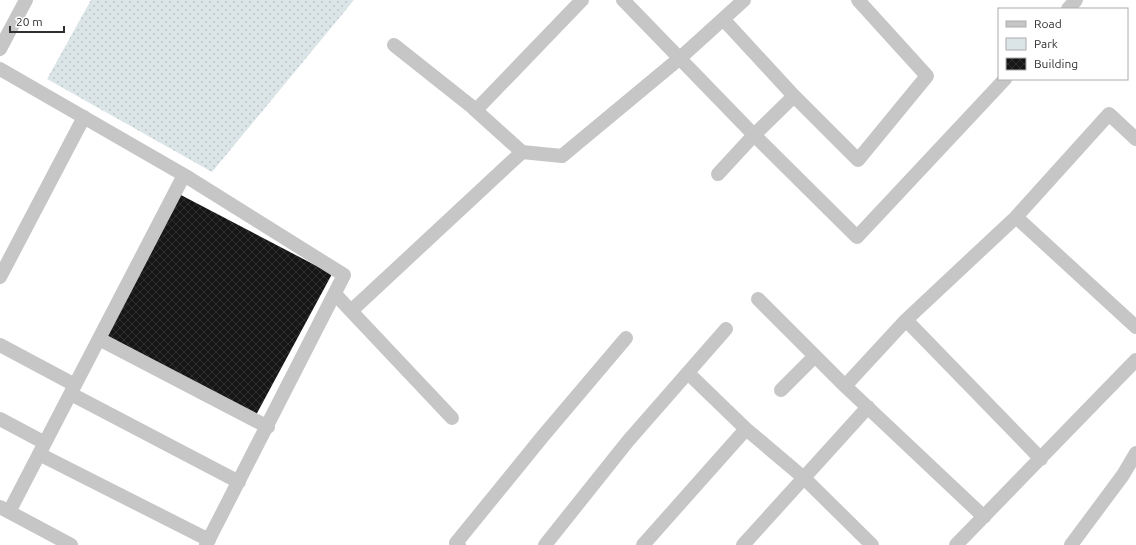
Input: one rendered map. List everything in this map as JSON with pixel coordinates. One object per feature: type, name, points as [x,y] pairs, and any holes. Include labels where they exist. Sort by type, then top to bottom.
[{"type":"street","points":[[0,49],[26,0]]},
{"type":"street","points":[[473,108],[476,110],[582,0]]},
{"type":"street","points":[[623,0],[754,135],[857,237],[1004,80]]},
{"type":"street","points":[[394,45],[473,108],[522,152],[562,156],[680,58],[744,0]]},
{"type":"street","points":[[723,20],[794,96],[858,160],[927,76],[858,0]]},
{"type":"street","points":[[1069,8],[1076,0]]},
{"type":"street","points":[[0,69],[184,175],[344,276],[208,542],[42,448],[0,420]]},
{"type":"street","points":[[718,174],[754,135],[794,96]]},
{"type":"street","points":[[845,386],[906,320],[1016,216],[1109,114],[1136,139]]},
{"type":"street","points":[[0,277],[84,117]]},
{"type":"street","points":[[351,311],[522,152]]},
{"type":"street","points":[[71,545],[4,510],[42,448],[184,175]]},
{"type":"street","points":[[1016,216],[1136,327]]},
{"type":"street","points":[[335,294],[452,418]]},
{"type":"street","points":[[758,299],[845,386],[984,517]]},
{"type":"street","points":[[906,320],[1041,459]]},
{"type":"street","points":[[545,545],[628,441],[726,330]]},
{"type":"street","points":[[459,545],[456,543],[548,430],[626,338]]},
{"type":"street","points":[[99,339],[268,427]]},
{"type":"street","points":[[0,345],[73,389],[239,482]]},
{"type":"street","points":[[781,390],[815,356]]},
{"type":"street","points":[[956,545],[1136,360]]},
{"type":"street","points":[[688,373],[746,429],[804,478],[872,545]]},
{"type":"street","points":[[743,545],[868,407]]},
{"type":"street","points":[[643,545],[746,429]]},
{"type":"street","points":[[1071,545],[1123,475],[1136,453]]},
{"type":"green space","points":[[91,0],[354,0],[212,172],[47,79]]},
{"type":"building","points":[[179,194],[332,274],[256,415],[104,334]]}]
